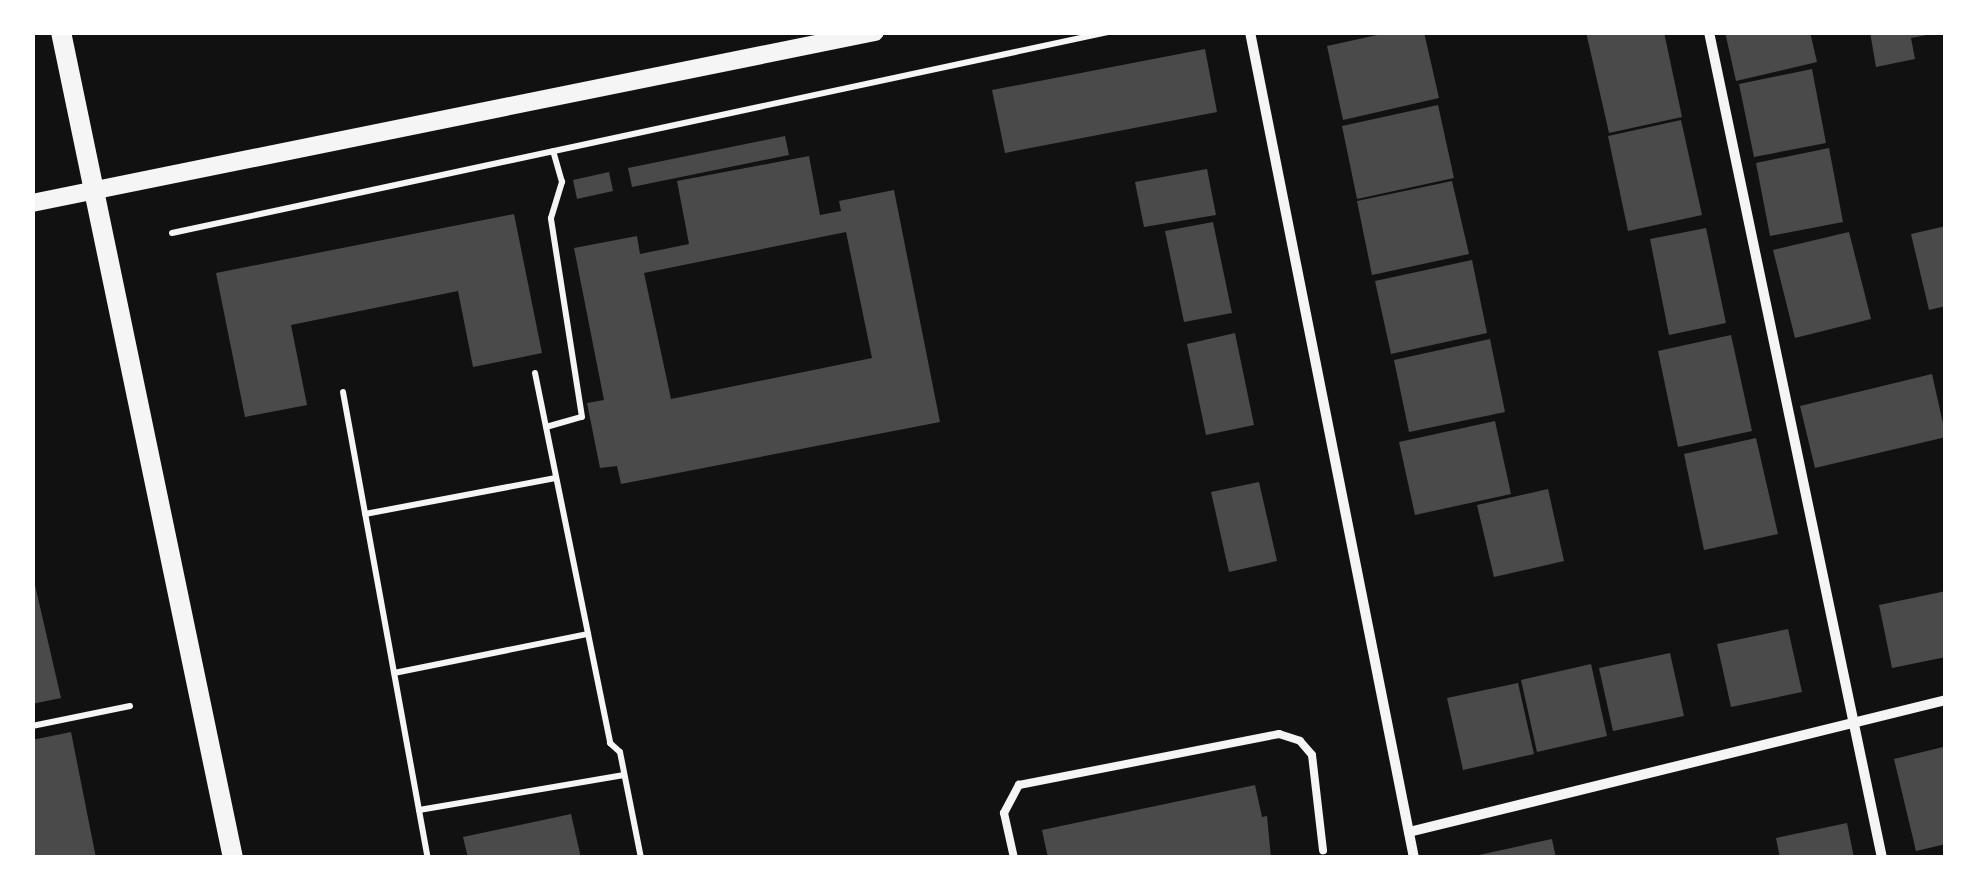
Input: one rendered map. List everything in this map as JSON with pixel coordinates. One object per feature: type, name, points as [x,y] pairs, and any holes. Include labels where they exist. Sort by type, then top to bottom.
[{"type":"main road","points":[[62,32],[233,858]]},
{"type":"street","points":[[32,203],[875,32]]},
{"type":"street","points":[[1250,32],[1414,858]]},
{"type":"street","points":[[1709,32],[1882,858]]},
{"type":"street","points":[[1409,832],[1946,700]]},
{"type":"lane","points":[[1014,858],[1004,812],[1019,784],[1280,734],[1300,741],[1312,755],[1323,850]]},
{"type":"path","points":[[172,233],[1108,32]]},
{"type":"path","points":[[546,427],[582,418],[550,218],[562,182],[553,150]]},
{"type":"path","points":[[535,373],[610,743],[620,752],[641,858]]},
{"type":"path","points":[[343,392],[428,858]]},
{"type":"path","points":[[365,514],[556,478]]},
{"type":"path","points":[[394,674],[588,634]]},
{"type":"path","points":[[32,726],[130,706]]},
{"type":"path","points":[[419,810],[624,776]]},
{"type":"building","points":[[1391,32],[1424,32],[1439,98],[1343,120],[1327,46]]},
{"type":"building","points":[[1586,32],[1664,32],[1682,117],[1609,133]]},
{"type":"building","points":[[1725,32],[1810,32],[1817,62],[1736,81]]},
{"type":"building","points":[[1870,32],[1932,34],[1911,38],[1915,59],[1876,67]]},
{"type":"building","points":[[1205,49],[1217,112],[1005,153],[992,90]]},
{"type":"building","points":[[1812,69],[1826,143],[1754,157],[1739,84]]},
{"type":"building","points":[[1438,105],[1454,178],[1357,199],[1342,126]]},
{"type":"building","points":[[1681,120],[1702,215],[1628,231],[1608,136]]},
{"type":"building","points":[[785,136],[789,155],[632,187],[628,168]]},
{"type":"building","points":[[1829,148],[1843,222],[1770,236],[1756,163]]},
{"type":"building","points":[[809,156],[820,215],[841,211],[839,201],[894,190],[940,422],[621,484],[617,466],[600,468],[587,403],[604,400],[574,248],[637,236],[640,254],[689,244],[677,181]],"holes":[[[846,232],[872,358],[671,399],[644,273]]]},
{"type":"building","points":[[1207,169],[1216,215],[1144,227],[1135,182]]},
{"type":"building","points":[[609,172],[613,191],[577,199],[573,180]]},
{"type":"building","points":[[1452,181],[1469,254],[1372,275],[1357,201]]},
{"type":"building","points":[[514,214],[542,353],[473,367],[458,291],[291,325],[307,405],[245,417],[216,273]]},
{"type":"building","points":[[1213,222],[1232,313],[1184,322],[1165,231]]},
{"type":"building","points":[[1946,226],[1946,306],[1929,310],[1911,234]]},
{"type":"building","points":[[1706,228],[1726,323],[1669,335],[1650,239]]},
{"type":"building","points":[[1849,232],[1871,319],[1795,338],[1773,250]]},
{"type":"building","points":[[1472,260],[1487,333],[1391,354],[1375,281]]},
{"type":"building","points":[[1235,333],[1254,425],[1206,435],[1187,344]]},
{"type":"building","points":[[1731,335],[1752,431],[1678,447],[1658,351]]},
{"type":"building","points":[[1490,339],[1505,412],[1409,432],[1394,360]]},
{"type":"building","points":[[1932,374],[1946,437],[1815,468],[1800,406]]},
{"type":"building","points":[[1495,421],[1511,494],[1415,515],[1399,442]]},
{"type":"building","points":[[1756,438],[1778,534],[1704,550],[1684,454]]},
{"type":"building","points":[[1259,482],[1277,561],[1229,572],[1211,492]]},
{"type":"building","points":[[1548,489],[1564,561],[1494,577],[1477,505]]},
{"type":"building","points":[[32,572],[61,698],[32,704]]},
{"type":"building","points":[[1946,591],[1946,657],[1892,668],[1879,605]]},
{"type":"building","points":[[1788,629],[1802,692],[1731,707],[1717,644]]},
{"type":"building","points":[[1670,653],[1684,716],[1613,731],[1599,668]]},
{"type":"building","points":[[1591,664],[1607,736],[1537,752],[1521,680]]},
{"type":"building","points":[[1518,683],[1534,754],[1463,770],[1447,698]]},
{"type":"building","points":[[71,732],[96,858],[32,858],[32,740]]},
{"type":"building","points":[[1943,747],[1946,844],[1916,851],[1894,759]]},
{"type":"building","points":[[1255,785],[1262,817],[1267,816],[1271,858],[1048,858],[1042,830]]},
{"type":"building","points":[[571,814],[581,858],[468,858],[463,837]]},
{"type":"building","points":[[1847,823],[1854,858],[1780,858],[1776,838]]},
{"type":"building","points":[[1552,839],[1556,858],[1474,858],[1474,856]]}]
